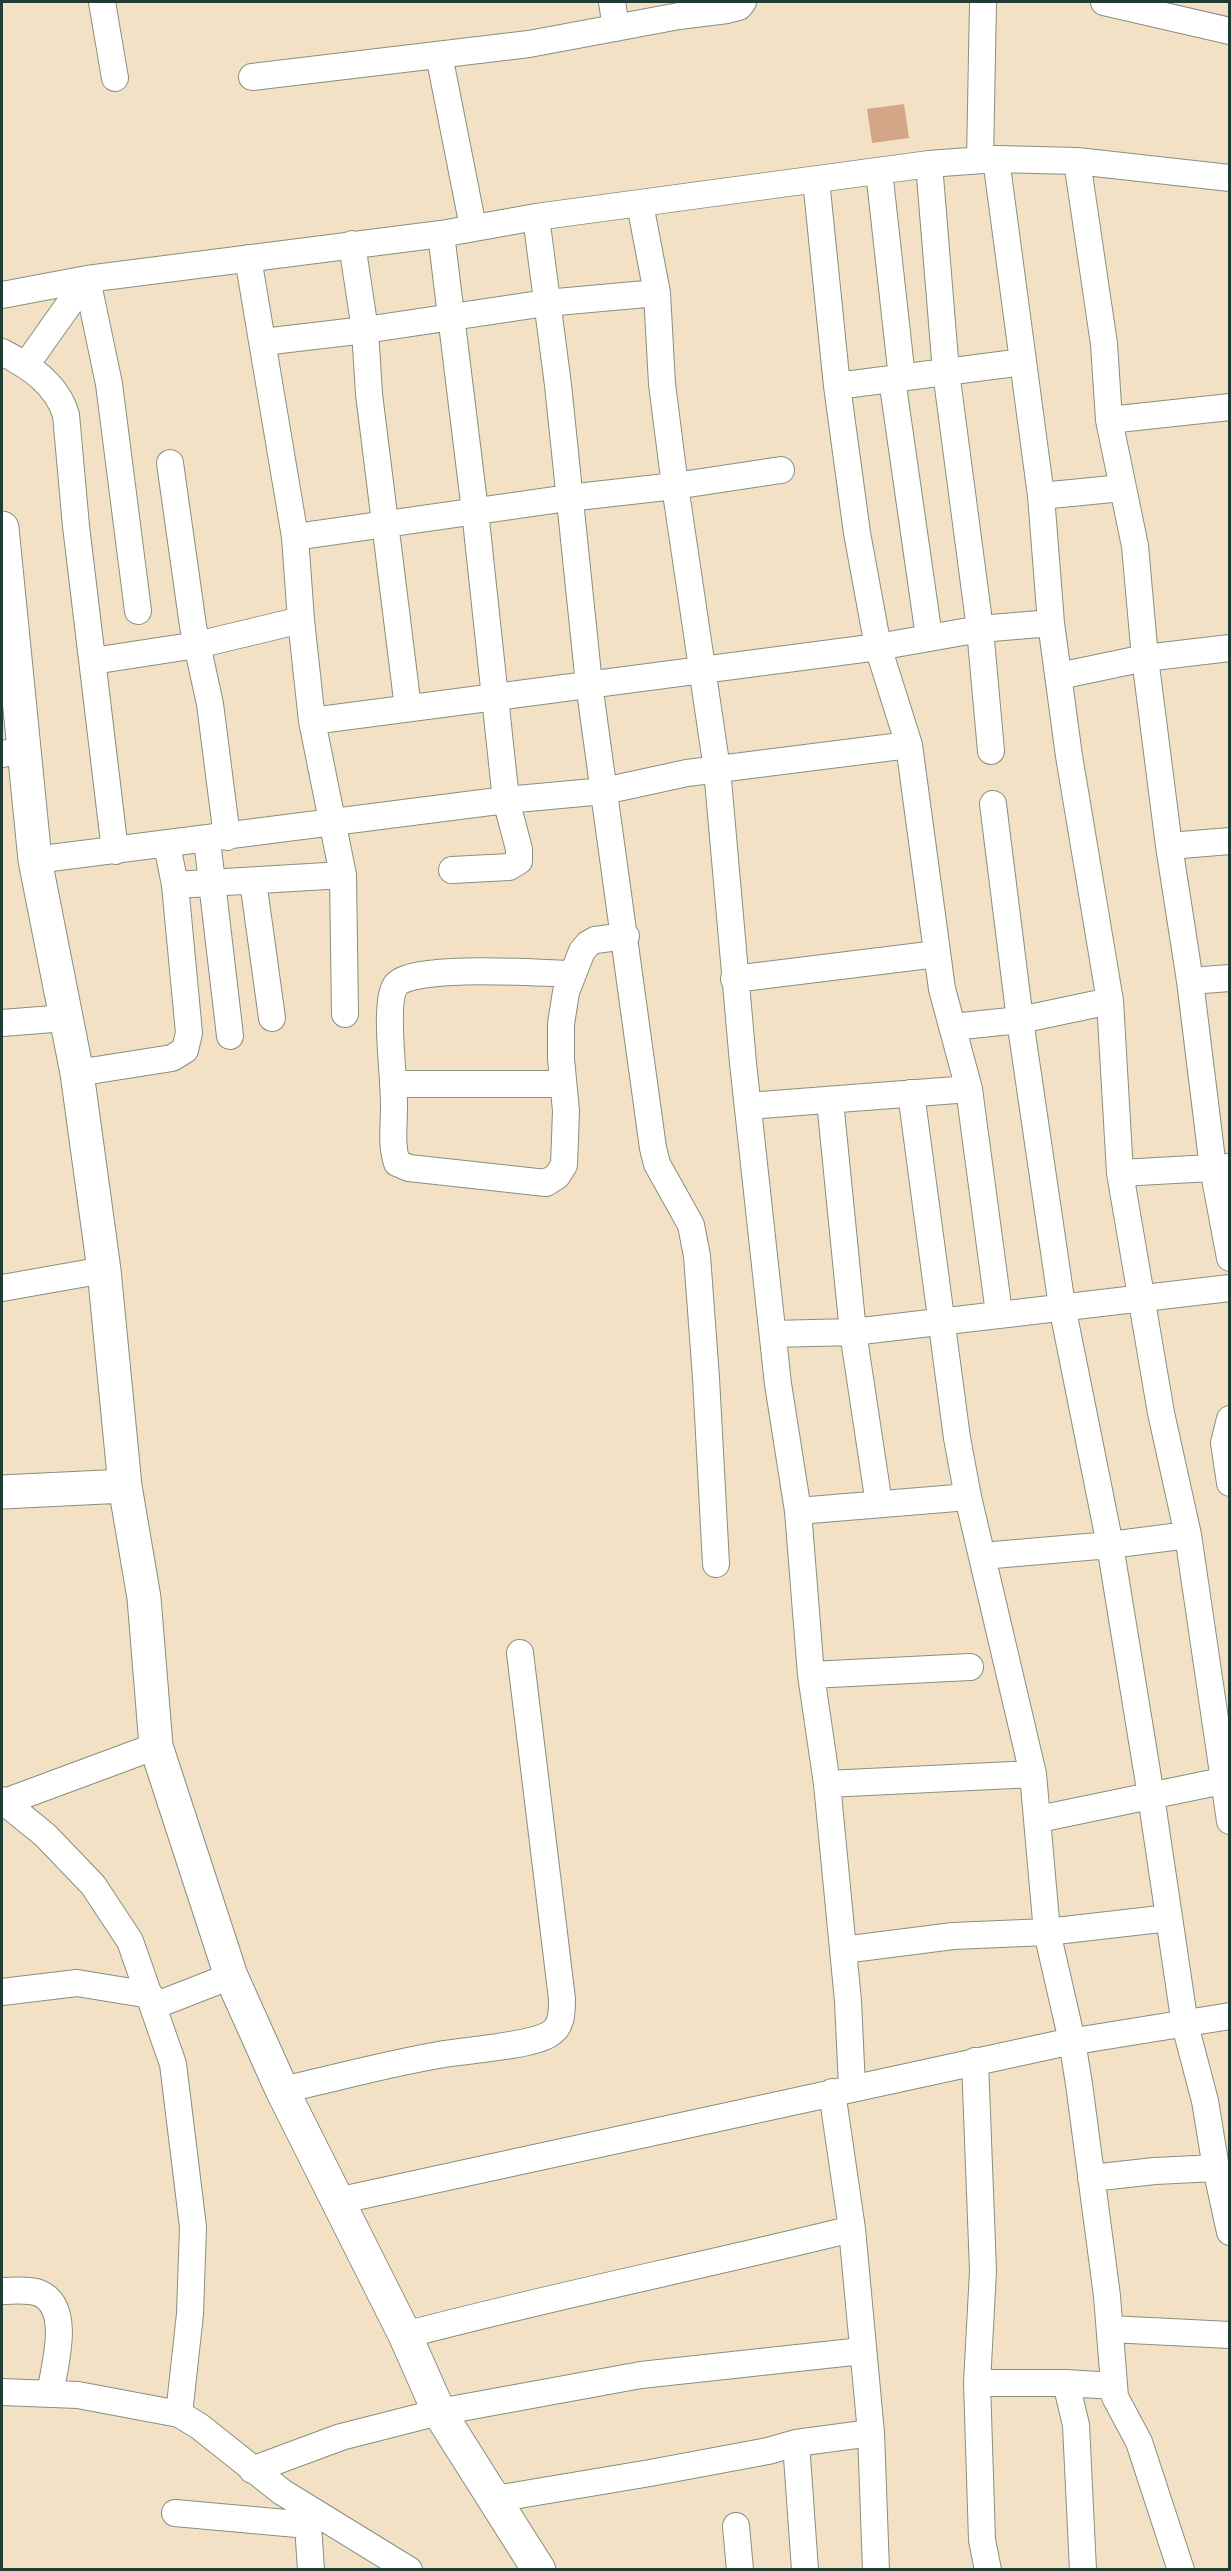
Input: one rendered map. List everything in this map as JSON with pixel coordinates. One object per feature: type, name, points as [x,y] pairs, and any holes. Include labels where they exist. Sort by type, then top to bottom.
[{"type":"main road","points":[[2,528],[12,752],[76,1073],[104,1270],[124,1486],[144,1598],[156,1746],[231,1976],[282,2090],[405,2335],[439,2412],[539,2570]]},
{"type":"main road","points":[[2,1492],[124,1486]]},
{"type":"street","points":[[102,2],[115,78]]},
{"type":"street","points":[[612,2],[616,28]]},
{"type":"street","points":[[252,77],[529,44],[679,16],[727,10],[739,7],[743,2]]},
{"type":"street","points":[[983,2],[988,160],[1023,362],[1041,496],[1051,623],[1074,790],[1110,1001],[1120,1173],[1161,1413],[1188,1535],[1222,1781],[1230,1821]]},
{"type":"street","points":[[1117,3],[1230,31]]},
{"type":"street","points":[[439,55],[473,227]]},
{"type":"street","points":[[2,295],[87,279],[441,234],[536,217],[929,164],[988,160],[1077,161],[1229,182]]},
{"type":"street","points":[[1077,161],[1104,344],[1109,420],[1135,546],[1145,658],[1168,846],[1221,1168],[1230,1258]]},
{"type":"street","points":[[929,164],[946,372],[980,629],[991,751]]},
{"type":"street","points":[[879,171],[897,379],[929,637]]},
{"type":"street","points":[[816,180],[837,386],[857,533],[878,647],[909,745],[942,989],[969,1089],[999,1313]]},
{"type":"street","points":[[640,204],[657,293],[662,384],[717,769],[734,979],[773,1334],[798,1511],[812,1675],[827,1784],[843,1950],[842,2090],[862,2351],[871,2433],[876,2570]]},
{"type":"street","points":[[536,217],[558,385],[589,684],[626,936],[653,1148],[660,1171],[691,1225],[697,1256],[716,1564]]},
{"type":"street","points":[[441,234],[475,512],[506,800],[519,849],[519,861],[509,867],[452,870]]},
{"type":"street","points":[[352,244],[365,330],[369,394],[408,708]]},
{"type":"street","points":[[248,258],[295,537],[312,721],[343,875],[345,1014]]},
{"type":"street","points":[[26,365],[87,279]]},
{"type":"street","points":[[87,279],[109,384],[138,611]]},
{"type":"street","points":[[263,342],[365,330],[546,303],[657,293]]},
{"type":"street","points":[[2,352],[26,365],[61,398],[66,415],[76,526],[115,851]]},
{"type":"street","points":[[837,386],[1023,362]]},
{"type":"street","points":[[1109,420],[1230,407]]},
{"type":"street","points":[[170,463],[197,645],[210,704],[217,838],[211,883],[230,1036]]},
{"type":"street","points":[[295,537],[781,470]]},
{"type":"street","points":[[1041,496],[1122,488]]},
{"type":"street","points":[[93,661],[197,645],[301,620]]},
{"type":"street","points":[[312,721],[878,647],[980,629],[1051,623]]},
{"type":"street","points":[[1059,676],[1145,658],[1230,648]]},
{"type":"street","points":[[34,860],[334,824],[506,800],[604,791],[687,773],[909,745]]},
{"type":"street","points":[[993,804],[1020,1020],[1062,1306],[1110,1545],[1185,2025],[1205,2101],[1230,2232]]},
{"type":"street","points":[[1168,846],[1230,841]]},
{"type":"street","points":[[76,1073],[172,1058],[185,1050],[189,1033],[175,885],[167,845]]},
{"type":"street","points":[[175,885],[343,875]]},
{"type":"street","points":[[253,881],[272,1018]]},
{"type":"street","points":[[572,974],[440,972],[408,976],[397,982],[391,1001],[393,1151],[397,1162],[409,1168],[546,1183],[557,1176],[564,1166],[566,1112],[561,1024],[566,992],[582,951],[588,944],[595,940],[626,936]]},
{"type":"street","points":[[734,979],[937,954]]},
{"type":"street","points":[[1190,981],[1230,978]]},
{"type":"street","points":[[952,1027],[1020,1020],[1110,1001]]},
{"type":"street","points":[[2,1023],[66,1018]]},
{"type":"street","points":[[393,1084],[563,1084]]},
{"type":"street","points":[[748,1106],[969,1089]]},
{"type":"street","points":[[911,1093],[957,1438],[968,1497],[1034,1774],[1047,1932],[1072,2041],[1110,2329],[1110,2356],[1115,2397],[1138,2442],[1181,2570]]},
{"type":"street","points":[[830,1101],[853,1332],[879,1504]]},
{"type":"street","points":[[1120,1173],[1221,1168]]},
{"type":"street","points":[[2,1288],[104,1270]]},
{"type":"street","points":[[773,1334],[853,1332],[999,1313],[1230,1288]]},
{"type":"street","points":[[1230,1419],[1224,1443],[1230,1483]]},
{"type":"street","points":[[798,1511],[968,1497]]},
{"type":"street","points":[[982,1556],[1110,1545],[1188,1535]]},
{"type":"street","points":[[282,2090],[440,2054],[527,2041],[548,2035],[558,2027],[562,2015],[562,1999],[520,1653]]},
{"type":"street","points":[[812,1675],[970,1667]]},
{"type":"street","points":[[3,1801],[156,1746]]},
{"type":"street","points":[[827,1784],[1034,1774]]},
{"type":"street","points":[[1039,1819],[1222,1781]]},
{"type":"street","points":[[3,1801],[45,1835],[93,1885],[130,1941],[173,2064],[192,2227],[190,2314],[179,2414]]},
{"type":"street","points":[[843,1950],[952,1936],[1047,1932],[1169,1918]]},
{"type":"street","points":[[2,1992],[77,1983],[152,2000],[231,1976]]},
{"type":"street","points":[[337,2201],[975,2061],[1072,2041],[1185,2025],[1230,2016]]},
{"type":"street","points":[[975,2061],[983,2271],[977,2383],[982,2540],[988,2570]]},
{"type":"street","points":[[1091,2178],[1155,2171],[1216,2168]]},
{"type":"street","points":[[405,2335],[476,2316],[711,2264],[852,2229]]},
{"type":"street","points":[[2,2291],[20,2290],[40,2293],[51,2301],[59,2316],[60,2332],[50,2394]]},
{"type":"street","points":[[1110,2329],[1230,2335]]},
{"type":"street","points":[[252,2470],[341,2437],[439,2412],[640,2374],[862,2351]]},
{"type":"street","points":[[977,2383],[1066,2383],[1114,2386]]},
{"type":"street","points":[[1066,2383],[1076,2425],[1083,2570]]},
{"type":"street","points":[[2,2392],[78,2395],[179,2414],[214,2438],[308,2516],[409,2570]]},
{"type":"street","points":[[495,2499],[650,2473],[768,2451],[796,2443],[871,2433]]},
{"type":"street","points":[[796,2443],[805,2570]]},
{"type":"street","points":[[174,2513],[308,2516]]},
{"type":"street","points":[[308,2516],[311,2570]]},
{"type":"street","points":[[736,2526],[740,2570]]},
{"type":"building","points":[[904,104],[909,138],[872,143],[867,109]]}]
